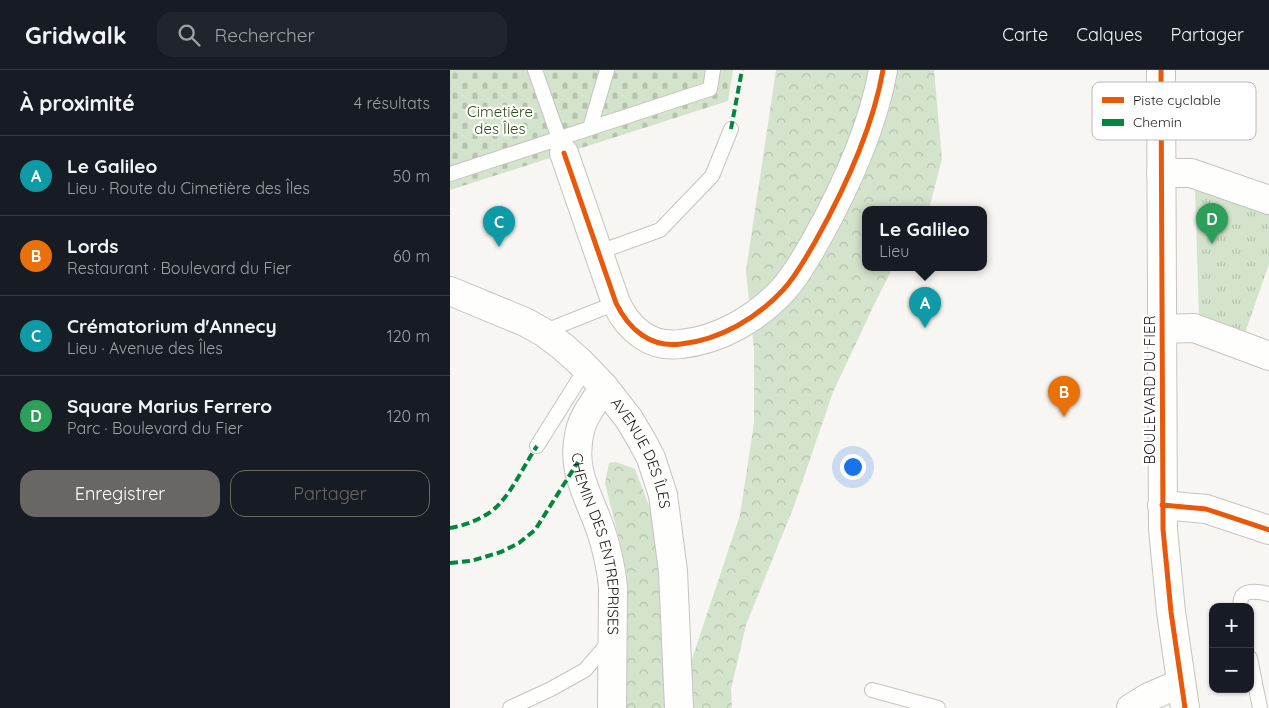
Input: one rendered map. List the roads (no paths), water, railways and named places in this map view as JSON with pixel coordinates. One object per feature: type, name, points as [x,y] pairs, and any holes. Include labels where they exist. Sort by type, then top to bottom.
[{"type":"street","points":[[562,146],[616,304],[629,326],[650,340],[675,345],[709,338],[730,330],[768,305],[799,270],[845,182],[864,136],[881,84],[883,70]]},
{"type":"street","name":"BOULEVARD DU FIER","points":[[1161,140],[1162,505],[1171,612],[1183,696]]},
{"type":"street","points":[[1161,173],[1191,173],[1269,200]]},
{"type":"street","name":"AVENUE DES ÎLES","points":[[450,291],[525,322],[544,332],[562,346],[595,378],[629,419],[642,441],[651,458],[663,495],[672,571],[678,708]]},
{"type":"street","points":[[1162,329],[1194,328],[1269,356]]},
{"type":"street","name":"CHEMIN DES ENTREPRISES","points":[[595,378],[581,424],[577,454],[581,484],[601,530],[614,587],[612,708]]},
{"type":"street","points":[[1162,505],[1206,509],[1269,530]]},
{"type":"street","points":[[1131,708],[1149,697],[1183,696]]},
{"type":"lane","points":[[535,70],[562,146]]},
{"type":"lane","points":[[590,128],[607,70]]},
{"type":"lane","points":[[450,174],[562,146],[590,128],[710,89],[713,70]]},
{"type":"lane","points":[[599,252],[660,230],[712,176],[731,129]]},
{"type":"lane","points":[[544,332],[616,304]]},
{"type":"lane","points":[[537,446],[595,378]]},
{"type":"lane","points":[[1240,603],[1242,595],[1253,590],[1269,594]]},
{"type":"lane","points":[[510,708],[551,689],[585,670],[612,638]]},
{"type":"lane","points":[[1254,678],[1260,708]]},
{"type":"lane","points":[[872,690],[938,708]]},
{"type":"place","name":"Square Marius Ferrero","points":[[1212,244]]},
{"type":"place","name":"Crématorium d'Annecy","points":[[499,247]]},
{"type":"place","name":"Le Galileo","points":[[925,328]]},
{"type":"place","name":"Lords","points":[[1064,417]]},
{"type":"park label","name":"Cimetière des Îles","points":[[500,120]]}]
